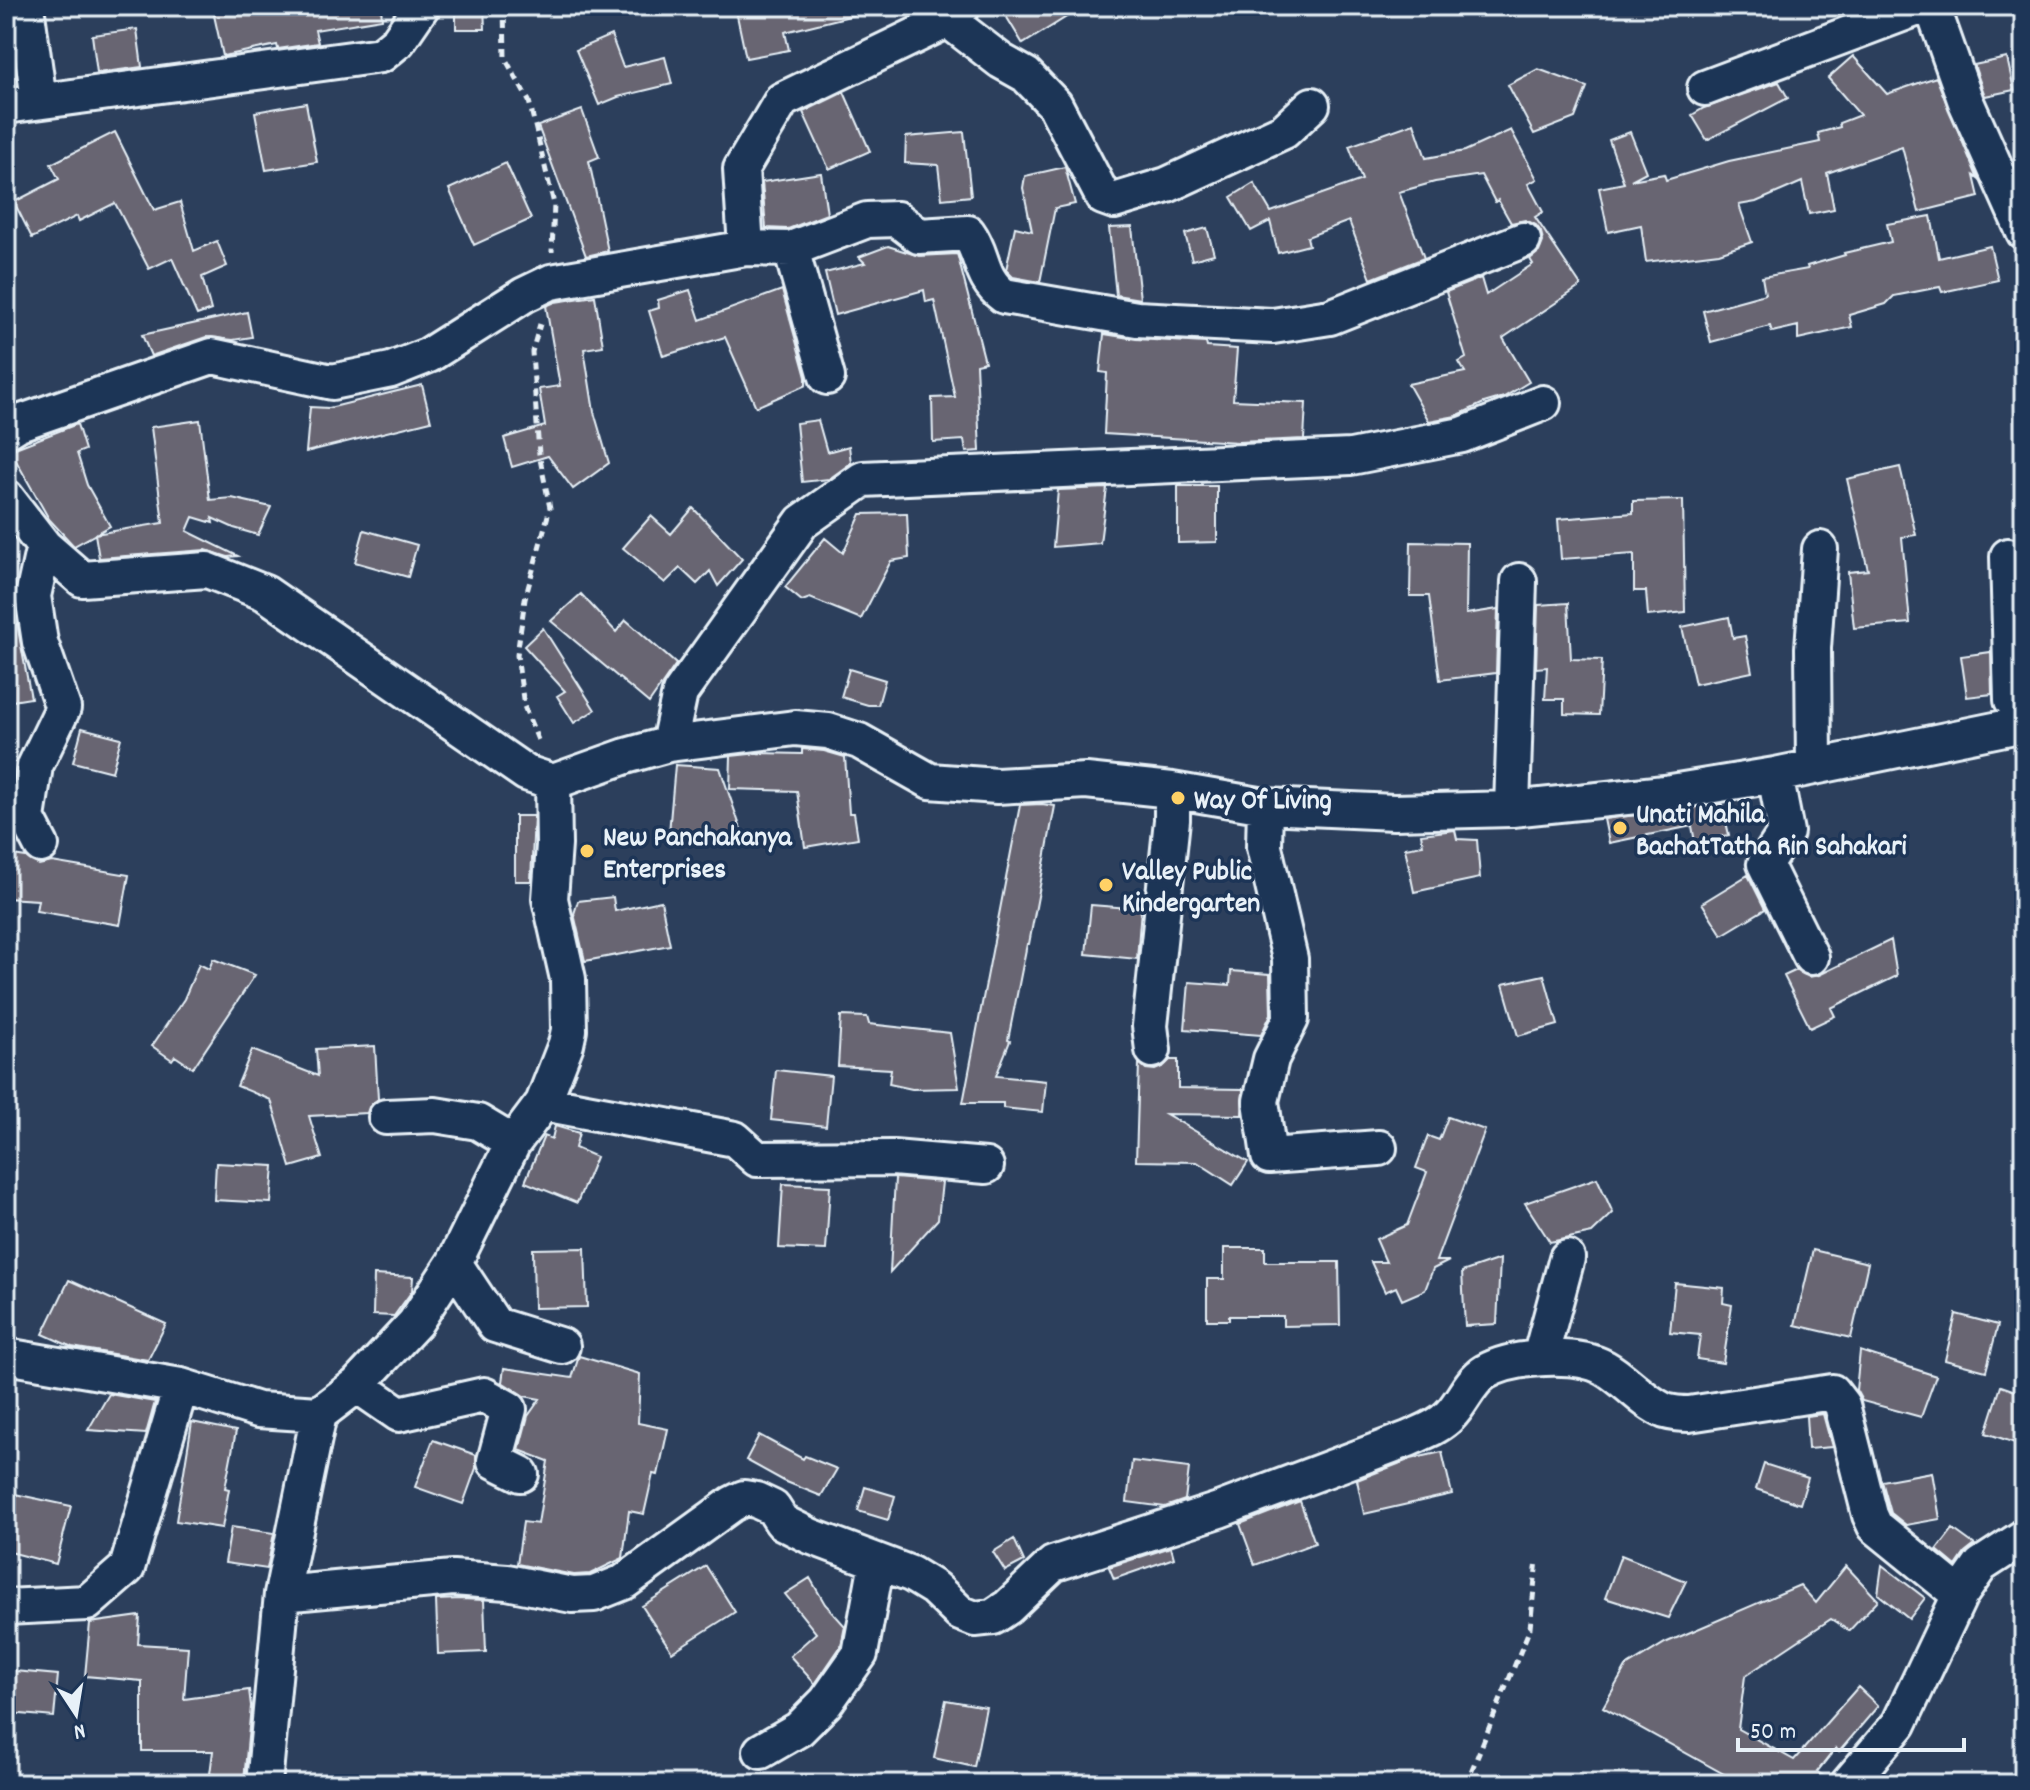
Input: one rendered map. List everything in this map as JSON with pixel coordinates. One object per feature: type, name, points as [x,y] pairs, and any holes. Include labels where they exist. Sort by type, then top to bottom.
[{"type":"street","points":[[26,6],[39,100]]},
{"type":"street","points":[[6,106],[381,55],[398,41],[422,6]]},
{"type":"street","points":[[1705,88],[1923,6]]},
{"type":"street","points":[[1932,6],[1966,102],[2024,232]]},
{"type":"street","points":[[746,248],[741,169],[782,100],[955,13],[1001,61],[1026,75],[1055,105],[1103,197],[1114,201],[1167,185],[1284,131],[1312,105]]},
{"type":"street","points":[[6,431],[19,423],[212,356],[332,382],[391,370],[429,355],[524,295],[551,282],[746,248],[791,249],[867,220],[897,219],[919,236],[968,233],[974,241],[985,276],[993,288],[1004,296],[1137,319],[1273,326],[1330,317],[1523,240]]},
{"type":"street","points":[[791,249],[827,377]]},
{"type":"street","points":[[669,744],[680,693],[802,522],[863,479],[1351,457],[1462,435],[1543,403]]},
{"type":"street","points":[[6,497],[44,546],[82,579],[207,570],[265,593],[526,773],[553,782],[669,744],[795,728],[828,731],[859,741],[930,781],[997,786],[1086,781],[1172,790],[1265,806],[1394,812],[1512,809],[1665,793],[1775,775],[2024,724]]},
{"type":"street","points":[[41,845],[27,818],[35,766],[63,708],[40,642],[33,596],[44,546]]},
{"type":"street","points":[[1814,767],[1813,648],[1820,549]]},
{"type":"street","points":[[2008,556],[2012,700],[2024,714]]},
{"type":"street","points":[[1512,809],[1519,581]]},
{"type":"street","points":[[1775,775],[1786,832],[1765,864],[1811,957]]},
{"type":"street","points":[[264,1784],[282,1594],[319,1414],[357,1385],[415,1323],[454,1263],[513,1143],[543,1103],[569,1030],[568,979],[550,899],[554,845],[553,782]]},
{"type":"street","points":[[1153,1050],[1150,1026],[1172,820],[1172,790]]},
{"type":"street","points":[[1265,806],[1264,847],[1290,959],[1291,1019],[1271,1059],[1261,1101],[1269,1156],[1379,1148]]},
{"type":"street","points":[[543,1103],[735,1139],[757,1159],[893,1158],[986,1166]]},
{"type":"street","points":[[386,1117],[435,1115],[478,1122],[513,1143]]},
{"type":"street","points":[[1540,1358],[1567,1258]]},
{"type":"street","points":[[454,1263],[495,1325],[562,1346]]},
{"type":"street","points":[[6,1356],[181,1386],[258,1410],[319,1414]]},
{"type":"street","points":[[282,1594],[453,1578],[507,1582],[572,1595],[594,1594],[624,1582],[744,1498],[773,1508],[782,1522],[810,1536],[911,1574],[934,1588],[960,1613],[975,1619],[993,1617],[1008,1607],[1053,1564],[1219,1510],[1408,1439],[1444,1420],[1481,1374],[1516,1361],[1540,1358],[1565,1359],[1604,1367],[1664,1410],[1679,1413],[1832,1392],[1842,1405],[1875,1526],[1960,1595]]},
{"type":"street","points":[[357,1385],[399,1414],[484,1395],[509,1409],[495,1461],[521,1474]]},
{"type":"street","points":[[6,1607],[87,1603],[127,1568],[181,1386]]},
{"type":"street","points":[[1848,1784],[1899,1724],[1960,1595],[1981,1565],[2024,1537]]},
{"type":"street","points":[[761,1751],[799,1729],[826,1702],[860,1654],[877,1562]]},
{"type":"path","points":[[504,6],[505,58],[529,101],[554,204],[551,282],[532,352],[539,454],[550,508],[525,599],[517,655],[524,706],[553,782]]},
{"type":"path","points":[[1466,1784],[1530,1628],[1537,1559]]},
{"type":"building","points":[[212,6],[381,6],[382,19],[315,30],[318,43],[278,49],[277,45],[223,56]]},
{"type":"building","points":[[456,6],[484,6],[485,29],[456,29]]},
{"type":"building","points":[[735,6],[853,6],[854,15],[785,32],[789,50],[746,58]]},
{"type":"building","points":[[1000,6],[1084,6],[1023,44]]},
{"type":"building","points":[[137,29],[142,67],[97,73],[92,35]]},
{"type":"building","points":[[611,35],[623,67],[665,57],[672,84],[618,97],[599,105],[576,50]]},
{"type":"building","points":[[1853,56],[1887,94],[1936,77],[1978,179],[1974,176],[1979,197],[1919,212],[1902,147],[1827,173],[1834,209],[1809,214],[1802,182],[1756,202],[1739,205],[1752,242],[1719,253],[1646,262],[1641,225],[1608,232],[1599,188],[1624,183],[1609,140],[1630,132],[1646,172],[1631,180],[1664,174],[1666,180],[1729,161],[1820,142],[1818,133],[1840,127],[1839,123],[1860,115],[1828,78]]},
{"type":"building","points":[[2007,58],[2014,90],[1985,96],[1974,65]]},
{"type":"building","points":[[1538,69],[1587,87],[1575,118],[1534,134],[1508,85]]},
{"type":"building","points":[[1779,82],[1788,98],[1707,140],[1692,115],[1704,108]]},
{"type":"building","points":[[844,92],[870,151],[829,169],[803,112]]},
{"type":"building","points":[[306,103],[317,162],[266,170],[255,112]]},
{"type":"building","points":[[582,110],[599,157],[589,161],[608,251],[586,256],[538,126]]},
{"type":"building","points":[[1414,123],[1426,158],[1465,151],[1511,130],[1537,179],[1528,184],[1543,212],[1535,217],[1581,286],[1503,338],[1529,382],[1504,397],[1456,416],[1429,421],[1408,384],[1465,372],[1459,362],[1466,358],[1446,292],[1481,278],[1486,295],[1533,264],[1530,259],[1539,252],[1543,242],[1536,225],[1525,220],[1511,223],[1498,200],[1495,202],[1481,175],[1435,182],[1399,192],[1424,258],[1371,279],[1349,221],[1307,237],[1309,245],[1278,253],[1270,221],[1251,231],[1231,197],[1254,183],[1271,212],[1362,180],[1349,146]]},
{"type":"building","points":[[115,132],[154,210],[180,202],[194,251],[217,241],[227,266],[202,277],[211,310],[197,315],[172,258],[149,269],[115,203],[79,221],[77,216],[32,238],[14,202],[59,179],[51,164]]},
{"type":"building","points":[[964,132],[971,196],[942,199],[938,165],[905,163],[906,137]]},
{"type":"building","points":[[506,163],[531,219],[474,245],[449,189]]},
{"type":"building","points":[[1065,167],[1075,204],[1055,208],[1040,282],[1013,277],[1006,270],[1015,227],[1032,231],[1023,188],[1025,176]]},
{"type":"building","points":[[821,173],[827,214],[788,229],[766,228],[762,182]]},
{"type":"building","points":[[1931,216],[1939,258],[1990,246],[1998,280],[1942,292],[1940,287],[1894,296],[1886,304],[1849,315],[1852,327],[1798,339],[1798,326],[1772,332],[1770,326],[1711,342],[1703,311],[1765,294],[1762,277],[1808,269],[1807,266],[1844,253],[1891,242],[1887,224]]},
{"type":"building","points":[[1132,227],[1140,299],[1116,295],[1109,228]]},
{"type":"building","points":[[1207,228],[1214,254],[1192,260],[1185,234]]},
{"type":"building","points":[[888,246],[919,256],[957,254],[985,362],[976,364],[980,451],[966,452],[964,440],[933,442],[932,398],[955,397],[934,300],[926,302],[924,290],[835,315],[825,273],[865,263],[859,257]]},
{"type":"building","points":[[690,290],[700,320],[782,290],[806,385],[756,407],[725,337],[663,356],[649,311],[659,308],[658,300]]},
{"type":"building","points":[[595,296],[603,346],[584,349],[594,412],[609,463],[573,489],[548,456],[512,467],[504,438],[545,426],[539,389],[560,386],[546,306]]},
{"type":"building","points":[[247,312],[252,337],[233,340],[206,337],[151,356],[142,335]]},
{"type":"building","points":[[1104,334],[1206,343],[1207,347],[1237,349],[1233,400],[1306,403],[1304,439],[1238,442],[1104,434],[1107,373],[1100,372]]},
{"type":"building","points":[[422,385],[431,421],[306,452],[310,407],[329,408]]},
{"type":"building","points":[[200,420],[210,500],[232,498],[271,507],[258,535],[212,518],[213,523],[193,517],[187,531],[238,556],[228,557],[206,550],[99,558],[95,534],[163,523],[151,427]]},
{"type":"building","points":[[818,420],[827,452],[849,446],[851,463],[829,479],[802,482],[796,423]]},
{"type":"building","points":[[77,424],[85,450],[77,453],[87,485],[110,526],[74,546],[49,519],[10,450]]},
{"type":"building","points":[[1900,467],[1916,535],[1902,537],[1910,623],[1854,628],[1848,572],[1868,570],[1847,479]]},
{"type":"building","points":[[1178,486],[1217,486],[1217,542],[1178,543]]},
{"type":"building","points":[[1107,488],[1100,543],[1053,547],[1058,490]]},
{"type":"building","points":[[1683,500],[1685,612],[1648,616],[1646,591],[1634,591],[1634,554],[1561,559],[1558,519],[1633,513],[1633,501]]},
{"type":"building","points":[[693,508],[742,559],[718,586],[710,571],[697,584],[680,568],[665,583],[623,548],[651,516],[671,534]]},
{"type":"building","points":[[907,513],[909,558],[891,561],[861,619],[810,598],[802,601],[785,587],[825,538],[843,553],[861,514]]},
{"type":"building","points":[[364,530],[417,545],[408,577],[355,562]]},
{"type":"building","points":[[1411,542],[1467,543],[1466,614],[1498,609],[1496,673],[1440,680],[1429,596],[1410,596]]},
{"type":"building","points":[[581,594],[616,632],[626,620],[676,664],[649,703],[551,621]]},
{"type":"building","points":[[1568,603],[1571,659],[1602,660],[1599,715],[1564,714],[1564,699],[1545,699],[1547,667],[1536,668],[1538,605]]},
{"type":"building","points":[[1729,617],[1733,638],[1745,636],[1752,672],[1695,684],[1682,627]]},
{"type":"building","points":[[17,624],[31,698],[6,702],[6,625]]},
{"type":"building","points":[[543,628],[595,710],[574,723],[557,696],[565,691],[524,646]]},
{"type":"building","points":[[1991,652],[1992,694],[1967,697],[1961,656]]},
{"type":"building","points":[[849,669],[885,680],[878,705],[841,697]]},
{"type":"building","points":[[82,728],[121,738],[112,772],[73,762]]},
{"type":"building","points":[[802,749],[845,757],[849,813],[854,813],[858,838],[805,847],[797,791],[730,789],[731,756],[802,754]]},
{"type":"building","points":[[675,765],[720,768],[743,835],[669,833]]},
{"type":"building","points":[[1722,804],[1729,835],[1695,842],[1692,826],[1609,843],[1604,819]]},
{"type":"building","points":[[1020,805],[1055,806],[1010,1041],[996,1076],[1046,1081],[1043,1112],[1003,1108],[1003,1103],[963,1103]]},
{"type":"building","points":[[515,816],[534,816],[531,881],[515,881]]},
{"type":"building","points":[[1455,830],[1457,839],[1477,840],[1480,878],[1414,892],[1405,848],[1423,845],[1421,834]]},
{"type":"building","points":[[6,854],[26,857],[39,865],[52,862],[129,875],[120,925],[36,911],[38,900],[6,898]]},
{"type":"building","points":[[1748,875],[1765,909],[1722,935],[1702,903]]},
{"type":"building","points":[[613,897],[615,911],[661,901],[670,945],[585,961],[574,914],[578,901]]},
{"type":"building","points":[[1091,905],[1141,909],[1137,959],[1086,954]]},
{"type":"building","points":[[1891,940],[1897,976],[1831,1008],[1835,1016],[1810,1028],[1784,976],[1797,970],[1809,977],[1819,975]]},
{"type":"building","points":[[213,959],[255,975],[193,1068],[175,1056],[172,1060],[152,1046],[184,999],[199,964],[209,969]]},
{"type":"building","points":[[1231,971],[1270,974],[1271,1014],[1261,1035],[1185,1029],[1189,982],[1230,985]]},
{"type":"building","points":[[1544,975],[1558,1025],[1518,1036],[1503,984]]},
{"type":"building","points":[[841,1016],[867,1017],[869,1024],[950,1033],[959,1088],[912,1089],[889,1084],[891,1069],[838,1066]]},
{"type":"building","points":[[375,1046],[378,1099],[367,1113],[309,1116],[322,1158],[291,1167],[271,1100],[237,1086],[252,1050],[318,1076],[316,1049]]},
{"type":"building","points":[[1170,1060],[1178,1060],[1178,1088],[1243,1089],[1242,1115],[1166,1114],[1248,1162],[1233,1185],[1197,1162],[1136,1161],[1139,1063],[1146,1069],[1155,1070]]},
{"type":"building","points":[[776,1070],[831,1076],[826,1126],[771,1120]]},
{"type":"building","points":[[1448,1117],[1485,1130],[1436,1261],[1449,1261],[1433,1269],[1425,1290],[1402,1300],[1396,1287],[1385,1292],[1371,1262],[1386,1262],[1376,1239],[1407,1225],[1427,1172],[1416,1168],[1428,1136],[1439,1140]]},
{"type":"building","points":[[555,1126],[579,1133],[575,1148],[596,1157],[577,1203],[525,1182],[544,1136],[552,1139]]},
{"type":"building","points":[[216,1163],[274,1166],[271,1203],[214,1200]]},
{"type":"building","points":[[895,1178],[942,1182],[938,1219],[890,1272]]},
{"type":"building","points":[[1597,1178],[1613,1213],[1592,1233],[1550,1242],[1525,1203]]},
{"type":"building","points":[[783,1184],[830,1186],[826,1250],[779,1248]]},
{"type":"building","points":[[585,1248],[587,1307],[534,1308],[533,1249]]},
{"type":"building","points":[[1224,1248],[1265,1248],[1265,1262],[1339,1262],[1340,1325],[1283,1326],[1283,1316],[1229,1316],[1229,1320],[1207,1320],[1207,1279],[1224,1279]]},
{"type":"building","points":[[1813,1250],[1868,1263],[1851,1338],[1795,1325]]},
{"type":"building","points":[[1500,1259],[1497,1324],[1465,1326],[1462,1272]]},
{"type":"building","points":[[374,1275],[413,1277],[412,1291],[394,1316],[373,1315]]},
{"type":"building","points":[[69,1280],[166,1324],[148,1360],[72,1347],[43,1334]]},
{"type":"building","points":[[1675,1283],[1724,1288],[1723,1303],[1732,1305],[1723,1363],[1697,1359],[1700,1335],[1670,1332]]},
{"type":"building","points":[[1956,1314],[1998,1325],[1986,1371],[1945,1360]]},
{"type":"building","points":[[1860,1351],[1936,1376],[1921,1417],[1862,1401],[1856,1390]]},
{"type":"building","points":[[579,1356],[640,1374],[638,1423],[668,1429],[658,1475],[653,1474],[644,1514],[629,1511],[623,1558],[590,1574],[574,1575],[517,1564],[523,1522],[538,1524],[548,1461],[519,1450],[528,1416],[540,1399],[524,1396],[502,1382],[504,1368],[572,1378]]},
{"type":"building","points":[[2001,1386],[2024,1394],[2024,1446],[1986,1433]]},
{"type":"building","points":[[109,1394],[155,1402],[146,1434],[88,1430]]},
{"type":"building","points":[[1823,1414],[1832,1447],[1808,1449],[1806,1416]]},
{"type":"building","points":[[192,1422],[236,1431],[225,1488],[229,1489],[222,1528],[176,1521]]},
{"type":"building","points":[[759,1435],[803,1459],[805,1456],[837,1469],[821,1496],[784,1481],[746,1460]]},
{"type":"building","points":[[433,1440],[476,1455],[476,1468],[463,1504],[415,1487]]},
{"type":"building","points":[[1442,1452],[1452,1494],[1364,1514],[1357,1480],[1411,1459]]},
{"type":"building","points":[[1132,1461],[1189,1468],[1185,1500],[1165,1507],[1127,1502]]},
{"type":"building","points":[[1764,1464],[1808,1478],[1800,1504],[1756,1489]]},
{"type":"building","points":[[1932,1472],[1940,1519],[1906,1525],[1891,1513],[1882,1481]]},
{"type":"building","points":[[865,1487],[895,1496],[888,1520],[858,1511]]},
{"type":"building","points":[[15,1494],[71,1506],[56,1564],[6,1551],[6,1528]]},
{"type":"building","points":[[1300,1501],[1315,1543],[1255,1565],[1240,1524]]},
{"type":"building","points":[[231,1527],[274,1533],[267,1569],[225,1563]]},
{"type":"building","points":[[1953,1529],[1975,1545],[1956,1566],[1937,1550]]},
{"type":"building","points":[[1014,1539],[1024,1561],[1005,1571],[993,1552]]},
{"type":"building","points":[[1171,1547],[1174,1558],[1114,1579],[1109,1567]]},
{"type":"building","points":[[1621,1555],[1686,1581],[1668,1618],[1605,1598]]},
{"type":"building","points":[[1882,1565],[1925,1598],[1909,1619],[1878,1594]]},
{"type":"building","points":[[706,1566],[735,1612],[672,1652],[642,1606]]},
{"type":"building","points":[[1846,1566],[1878,1600],[1849,1631],[1831,1619],[1745,1676],[1738,1729],[1794,1760],[1858,1687],[1878,1706],[1839,1752],[1836,1748],[1817,1772],[1829,1779],[1829,1784],[1742,1784],[1603,1707],[1626,1667],[1665,1643],[1800,1585],[1816,1603]]},
{"type":"building","points":[[810,1578],[825,1604],[845,1626],[841,1646],[815,1684],[790,1656],[816,1633],[785,1594]]},
{"type":"building","points":[[436,1600],[484,1600],[486,1652],[438,1654]]},
{"type":"building","points":[[140,1616],[138,1644],[188,1647],[184,1699],[249,1690],[251,1706],[244,1780],[210,1774],[213,1751],[142,1751],[142,1681],[85,1676],[90,1623]]},
{"type":"building","points":[[14,1671],[58,1675],[54,1717],[10,1713]]},
{"type":"building","points":[[946,1700],[986,1707],[974,1767],[934,1758]]},
{"type":"place","name":"Way Of Living","points":[[1178,798]]},
{"type":"place","name":"Unati Mahila BachatTatha Rin Sahakari","points":[[1620,828]]},
{"type":"place","name":"New Panchakanya Enterprises","points":[[587,851]]},
{"type":"place","name":"Valley Public Kindergarten","points":[[1106,885]]}]
